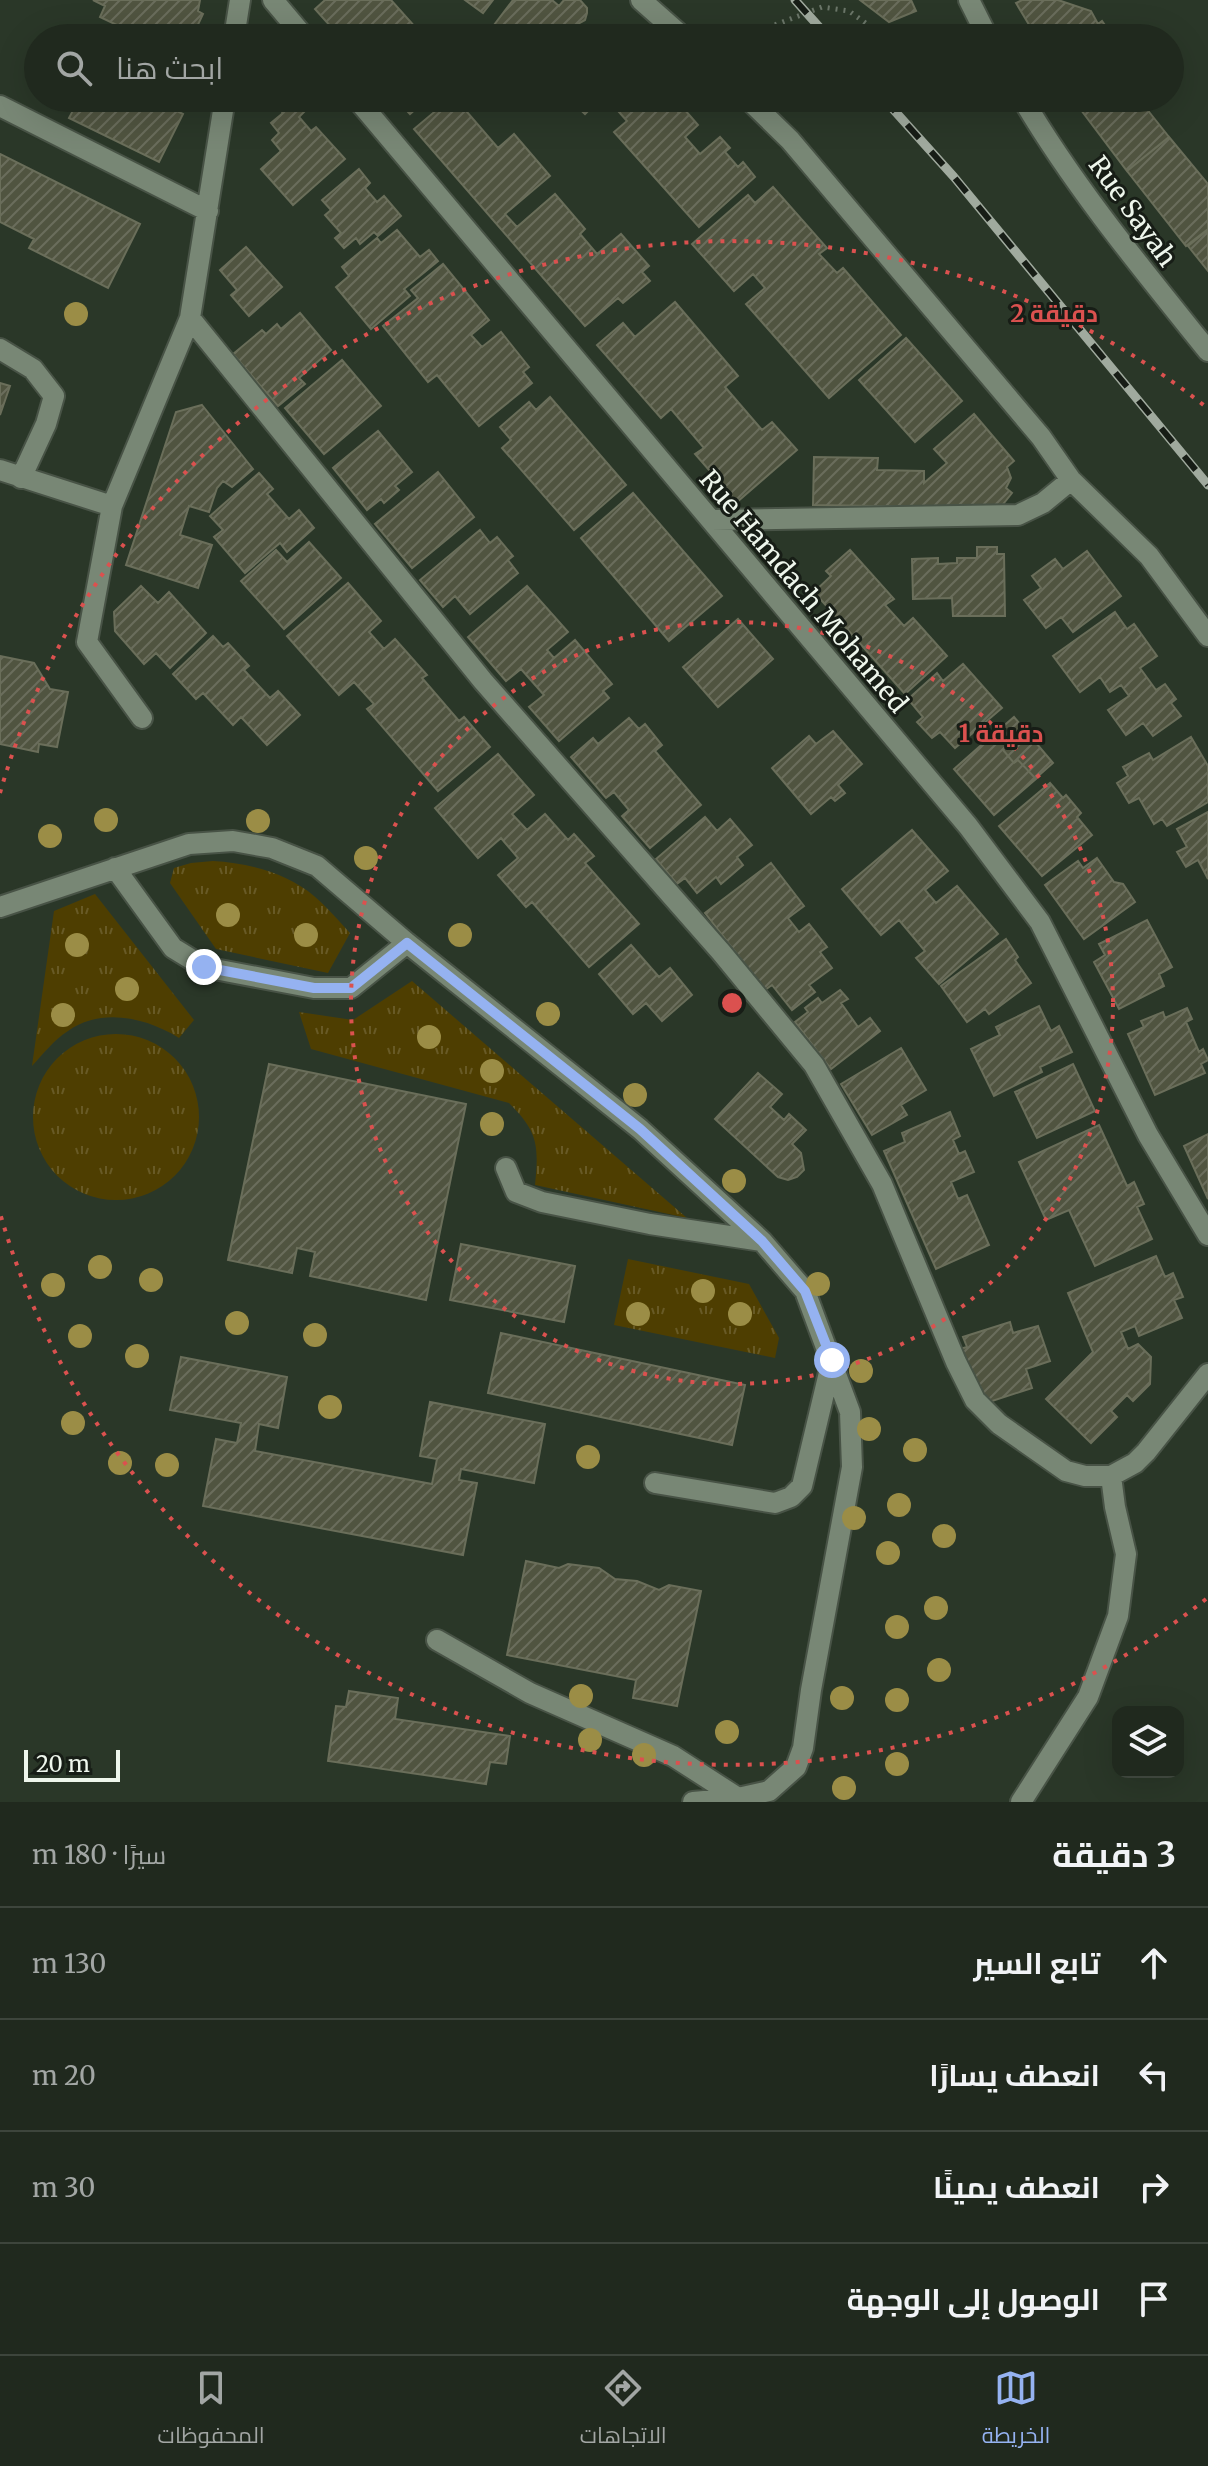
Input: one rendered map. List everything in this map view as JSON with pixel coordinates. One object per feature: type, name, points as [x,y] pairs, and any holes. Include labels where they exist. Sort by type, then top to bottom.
[{"type":"street","points":[[236,24],[240,0]]},
{"type":"street","points":[[273,0],[293,24]]},
{"type":"street","points":[[969,0],[981,24]]},
{"type":"street","points":[[647,2],[668,22]]},
{"type":"street","points":[[0,106],[208,211]]},
{"type":"street","points":[[142,718],[87,642],[112,506],[190,318],[223,112]]},
{"type":"street","name":"Rue Hamdach Mohamed","points":[[368,112],[968,826],[1040,922],[1148,1135],[1208,1235]]},
{"type":"street","points":[[761,112],[790,140],[1041,437],[1071,480],[1149,556],[1208,636]]},
{"type":"street","name":"Rue Sayah","points":[[1031,112],[1142,269],[1208,351]]},
{"type":"street","points":[[190,318],[483,681],[721,952],[814,1065],[882,1184],[956,1362],[975,1400],[999,1424],[1066,1471],[1085,1476],[1111,1476],[1135,1463],[1146,1452],[1208,1374]]},
{"type":"street","points":[[0,349],[33,369],[54,396],[46,424],[21,478]]},
{"type":"street","points":[[0,470],[112,506]]},
{"type":"street","points":[[711,520],[1018,515],[1043,503],[1071,480]]},
{"type":"street","points":[[2,908],[189,844],[233,841],[272,848],[317,866],[407,943],[640,1129],[762,1241],[805,1291],[850,1412],[852,1467],[803,1748],[796,1767],[769,1791],[738,1798],[693,1802]]},
{"type":"street","points":[[115,868],[173,948],[204,967],[314,988],[351,988],[407,943]]},
{"type":"street","points":[[506,1168],[516,1192],[542,1202],[650,1224],[762,1241]]},
{"type":"street","points":[[655,1483],[775,1503],[791,1497],[802,1486],[832,1360]]},
{"type":"street","points":[[1021,1802],[1088,1697],[1118,1616],[1126,1554],[1111,1476]]},
{"type":"street","points":[[437,1640],[530,1693],[673,1756],[738,1798]]},
{"type":"path","points":[[777,24],[822,7],[849,11],[867,24]]},
{"type":"path","points":[[668,22],[683,24]]},
{"type":"green space","points":[[213,861],[240,864],[279,875],[303,888],[324,905],[350,933],[328,973],[216,949],[170,883],[174,868]]},
{"type":"green space","points":[[95,894],[194,1020],[179,1038],[139,1021],[110,1017],[95,1019],[63,1035],[32,1066],[54,911]]},
{"type":"green space","points":[[412,981],[687,1218],[535,1185],[537,1159],[534,1140],[526,1122],[509,1103],[311,1049],[299,1012],[353,1020]]},
{"type":"green space","points":[[116,1034],[148,1040],[175,1058],[193,1085],[199,1117],[193,1149],[175,1176],[148,1194],[116,1200],[84,1194],[57,1176],[39,1149],[33,1117],[39,1085],[57,1058],[84,1040]]},
{"type":"green space","points":[[628,1259],[749,1284],[779,1338],[775,1358],[614,1325]]},
{"type":"building","points":[[93,0],[200,0],[198,11],[203,14],[198,24],[115,24],[100,17],[105,6]]},
{"type":"building","points":[[325,0],[391,0],[412,24],[328,24],[315,9]]},
{"type":"building","points":[[465,0],[493,0],[483,13]]},
{"type":"building","points":[[513,0],[552,0],[559,6],[564,0],[580,0],[587,8],[585,20],[578,24],[495,24]]},
{"type":"building","points":[[860,0],[911,0],[916,11],[889,22]]},
{"type":"building","points":[[1022,0],[1058,0],[1091,11],[1098,24],[1029,24],[1016,3]]},
{"type":"building","points":[[72,112],[183,114],[159,162],[69,118]]},
{"type":"building","points":[[304,112],[299,117],[311,131],[316,127],[345,159],[293,205],[261,169],[281,151],[272,140],[279,133],[271,123],[283,113]]},
{"type":"building","points":[[434,112],[467,112],[498,148],[514,134],[550,176],[505,214],[517,227],[555,194],[585,229],[580,234],[597,254],[621,234],[649,266],[642,272],[650,281],[623,303],[618,298],[585,326],[414,129]]},
{"type":"building","points":[[619,112],[687,112],[698,125],[685,137],[700,154],[720,137],[730,148],[725,152],[738,167],[743,162],[755,177],[699,227],[614,132],[627,121]]},
{"type":"building","points":[[1083,112],[1149,112],[1169,137],[1127,171]]},
{"type":"building","points":[[1169,137],[1208,184],[1208,229],[1186,246],[1127,171]]},
{"type":"building","points":[[0,154],[140,224],[108,288],[29,248],[34,239],[0,222]]},
{"type":"building","points":[[359,169],[370,183],[365,188],[377,202],[384,196],[401,216],[378,236],[374,232],[360,244],[356,238],[344,248],[335,238],[341,233],[325,215],[331,210],[322,200]]},
{"type":"building","points":[[773,187],[827,248],[819,254],[837,273],[843,268],[901,335],[829,398],[746,304],[765,288],[753,274],[734,291],[692,244],[748,195],[755,203]]},
{"type":"building","points":[[397,230],[420,257],[429,250],[438,261],[404,289],[410,296],[371,329],[336,287],[349,276],[342,267],[377,238],[381,243]]},
{"type":"building","points":[[1208,230],[1208,271],[1188,246]]},
{"type":"building","points":[[246,247],[282,287],[249,316],[231,295],[237,290],[220,270]]},
{"type":"building","points":[[443,264],[489,320],[471,335],[482,347],[501,332],[529,367],[523,372],[532,383],[479,426],[437,375],[428,382],[383,326],[418,298],[411,290]]},
{"type":"building","points":[[675,302],[738,376],[725,387],[762,430],[772,422],[797,450],[737,502],[695,454],[704,448],[671,409],[661,418],[597,345],[623,323],[635,337]]},
{"type":"building","points":[[300,313],[331,350],[299,378],[305,384],[278,406],[233,354],[262,330],[266,334],[277,324],[281,329]]},
{"type":"building","points":[[906,338],[962,401],[915,442],[859,380]]},
{"type":"building","points":[[342,360],[381,406],[324,454],[285,408]]},
{"type":"building","points":[[0,383],[10,386],[0,415]]},
{"type":"building","points":[[550,397],[626,485],[574,530],[502,448],[511,440],[500,427],[529,402],[536,410]]},
{"type":"building","points":[[202,405],[253,469],[232,487],[223,481],[217,488],[209,512],[189,506],[180,535],[212,545],[198,588],[126,565],[176,412]]},
{"type":"building","points":[[974,414],[1014,461],[1007,467],[1011,478],[1006,488],[1012,493],[1000,508],[813,505],[814,457],[878,458],[877,470],[924,471],[924,483],[947,463],[934,449]]},
{"type":"building","points":[[378,431],[412,472],[395,486],[399,490],[384,503],[381,499],[367,510],[333,468]]},
{"type":"building","points":[[438,472],[474,517],[412,568],[375,524]]},
{"type":"building","points":[[259,473],[273,489],[267,494],[289,519],[299,510],[314,528],[287,552],[280,543],[245,573],[214,537],[223,530],[210,516]]},
{"type":"building","points":[[633,493],[722,596],[669,641],[581,538]]},
{"type":"building","points":[[480,530],[490,543],[497,537],[513,556],[508,560],[518,573],[470,614],[455,596],[443,607],[420,580]]},
{"type":"building","points":[[309,542],[341,578],[284,629],[241,581],[276,550],[287,562]]},
{"type":"building","points":[[977,547],[997,547],[997,554],[1004,554],[1005,616],[953,616],[952,598],[913,599],[912,559],[938,558],[938,564],[957,563],[957,558],[977,558]]},
{"type":"building","points":[[850,550],[894,599],[885,605],[904,626],[913,618],[947,656],[905,694],[814,592],[831,576],[826,571]]},
{"type":"building","points":[[1087,551],[1121,596],[1073,632],[1061,617],[1046,628],[1024,600],[1041,588],[1032,576],[1055,559],[1063,569]]},
{"type":"building","points":[[348,583],[381,621],[369,632],[384,649],[395,639],[427,675],[422,678],[459,721],[464,717],[490,747],[438,791],[367,709],[374,704],[354,682],[339,695],[287,636]]},
{"type":"building","points":[[141,586],[158,603],[169,592],[206,633],[170,668],[156,653],[144,664],[115,631],[114,612]]},
{"type":"building","points":[[527,586],[568,632],[547,650],[554,658],[575,640],[612,684],[603,691],[609,698],[559,741],[529,707],[544,695],[521,669],[506,681],[468,637]]},
{"type":"building","points":[[1115,612],[1127,629],[1134,624],[1157,656],[1140,668],[1156,690],[1165,684],[1176,699],[1171,703],[1181,716],[1153,736],[1143,723],[1126,735],[1108,710],[1129,696],[1121,685],[1110,692],[1100,677],[1080,692],[1053,656]]},
{"type":"building","points":[[738,619],[773,659],[718,707],[683,667]]},
{"type":"building","points":[[213,636],[223,647],[228,643],[249,666],[244,670],[270,698],[278,691],[300,715],[267,745],[241,717],[233,725],[203,693],[196,699],[173,674]]},
{"type":"building","points":[[0,656],[34,663],[50,689],[68,692],[57,747],[39,744],[38,752],[0,744]]},
{"type":"building","points":[[963,664],[1002,708],[955,748],[940,732],[932,738],[917,722],[923,717],[908,699],[937,673],[943,681]]},
{"type":"building","points":[[1014,717],[1053,763],[994,815],[954,769]]},
{"type":"building","points":[[629,718],[639,729],[645,724],[662,745],[655,751],[701,805],[650,848],[622,816],[629,810],[614,792],[606,798],[571,757],[593,738],[598,744]]},
{"type":"building","points":[[833,731],[862,764],[838,785],[845,793],[835,801],[831,797],[811,814],[772,768],[809,736],[816,744]]},
{"type":"building","points":[[995,733],[1007,746],[1003,750],[1014,763],[1018,760],[1036,779],[994,815],[954,769]]},
{"type":"building","points":[[1191,737],[1208,766],[1208,802],[1167,826],[1162,819],[1154,824],[1139,798],[1129,803],[1117,783],[1128,776],[1123,767],[1149,753],[1153,760]]},
{"type":"building","points":[[498,754],[534,795],[512,814],[527,830],[545,814],[568,840],[574,834],[594,856],[585,863],[639,924],[589,967],[532,902],[526,907],[498,875],[518,858],[501,838],[478,858],[435,808]]},
{"type":"building","points":[[1050,783],[1063,798],[1066,795],[1081,813],[1077,817],[1092,835],[1042,876],[999,826]]},
{"type":"building","points":[[1208,812],[1208,879],[1198,860],[1186,867],[1177,852],[1187,847],[1177,829]]},
{"type":"building","points":[[705,817],[717,831],[730,819],[752,845],[737,857],[743,865],[721,884],[716,877],[697,893],[685,878],[677,884],[656,859]]},
{"type":"building","points":[[912,830],[948,871],[925,890],[936,903],[957,886],[998,934],[939,984],[916,958],[925,951],[899,920],[881,935],[842,889]]},
{"type":"building","points":[[1097,858],[1114,882],[1123,884],[1135,902],[1084,939],[1045,885],[1078,861],[1083,868]]},
{"type":"building","points":[[771,863],[804,906],[788,918],[799,932],[809,924],[827,947],[820,952],[832,968],[809,985],[815,992],[792,1010],[772,985],[765,990],[705,913]]},
{"type":"building","points":[[1147,920],[1172,967],[1159,974],[1164,986],[1119,1009],[1094,962],[1105,955],[1099,944]]},
{"type":"building","points":[[1006,939],[1018,957],[1015,960],[1031,983],[989,1014],[985,1009],[967,1022],[941,986]]},
{"type":"building","points":[[631,945],[659,977],[670,968],[692,995],[662,1021],[646,1003],[633,1014],[599,974]]},
{"type":"building","points":[[840,990],[848,999],[841,1003],[858,1027],[870,1018],[880,1031],[831,1069],[795,1022],[808,1012],[805,1008],[818,998],[822,1003]]},
{"type":"building","points":[[1039,1006],[1051,1031],[1059,1026],[1072,1052],[1040,1067],[1042,1072],[994,1096],[971,1049],[1000,1035],[996,1027]]},
{"type":"building","points":[[1187,1008],[1192,1019],[1186,1022],[1199,1052],[1203,1049],[1208,1060],[1201,1064],[1205,1073],[1155,1095],[1128,1034],[1144,1027],[1141,1021],[1163,1012],[1165,1018]]},
{"type":"building","points":[[901,1048],[926,1090],[901,1105],[907,1115],[872,1135],[841,1084]]},
{"type":"building","points":[[269,1064],[466,1104],[426,1300],[310,1276],[315,1252],[297,1248],[292,1273],[228,1260]]},
{"type":"building","points":[[1073,1064],[1095,1111],[1037,1138],[1015,1092]]},
{"type":"building","points":[[758,1073],[782,1094],[770,1107],[784,1120],[789,1114],[806,1130],[792,1144],[801,1153],[804,1170],[788,1180],[778,1177],[715,1119]]},
{"type":"building","points":[[950,1112],[960,1136],[953,1140],[959,1154],[965,1151],[974,1172],[951,1182],[958,1199],[967,1195],[989,1245],[936,1269],[884,1151],[905,1142],[902,1133]]},
{"type":"building","points":[[1099,1125],[1127,1186],[1134,1182],[1144,1204],[1137,1207],[1152,1239],[1095,1266],[1069,1210],[1046,1220],[1019,1162]]},
{"type":"building","points":[[1208,1134],[1208,1199],[1184,1146]]},
{"type":"building","points":[[461,1244],[575,1266],[564,1322],[450,1300]]},
{"type":"building","points":[[1156,1256],[1165,1277],[1173,1273],[1183,1297],[1174,1300],[1182,1318],[1139,1336],[1135,1326],[1121,1332],[1128,1349],[1138,1344],[1151,1357],[1150,1384],[1133,1401],[1127,1395],[1111,1411],[1117,1417],[1091,1443],[1046,1399],[1093,1352],[1068,1293]]},
{"type":"building","points":[[1010,1322],[1013,1333],[1038,1326],[1050,1361],[1026,1369],[1032,1388],[986,1403],[980,1386],[973,1388],[960,1349],[967,1347],[963,1337]]},
{"type":"building","points":[[501,1333],[745,1385],[732,1445],[488,1393]]},
{"type":"building","points":[[181,1357],[287,1377],[278,1428],[259,1424],[255,1451],[432,1484],[437,1459],[420,1456],[430,1402],[545,1424],[534,1483],[461,1469],[459,1480],[477,1483],[463,1555],[203,1506],[216,1439],[237,1443],[241,1423],[170,1410]]},
{"type":"building","points":[[526,1561],[559,1568],[568,1564],[599,1568],[615,1579],[637,1581],[659,1590],[669,1585],[701,1591],[677,1706],[633,1698],[636,1680],[507,1655]]},
{"type":"building","points":[[349,1691],[398,1698],[395,1719],[510,1736],[506,1764],[490,1762],[486,1784],[328,1761],[336,1706],[346,1707]]},
{"type":"railway","points":[[795,0],[816,24]]},
{"type":"railway","points":[[896,112],[954,177],[1208,485]]},
{"type":"route","points":[[204,967],[314,988],[351,988],[407,943],[640,1129],[762,1241],[805,1291],[832,1360]]}]
